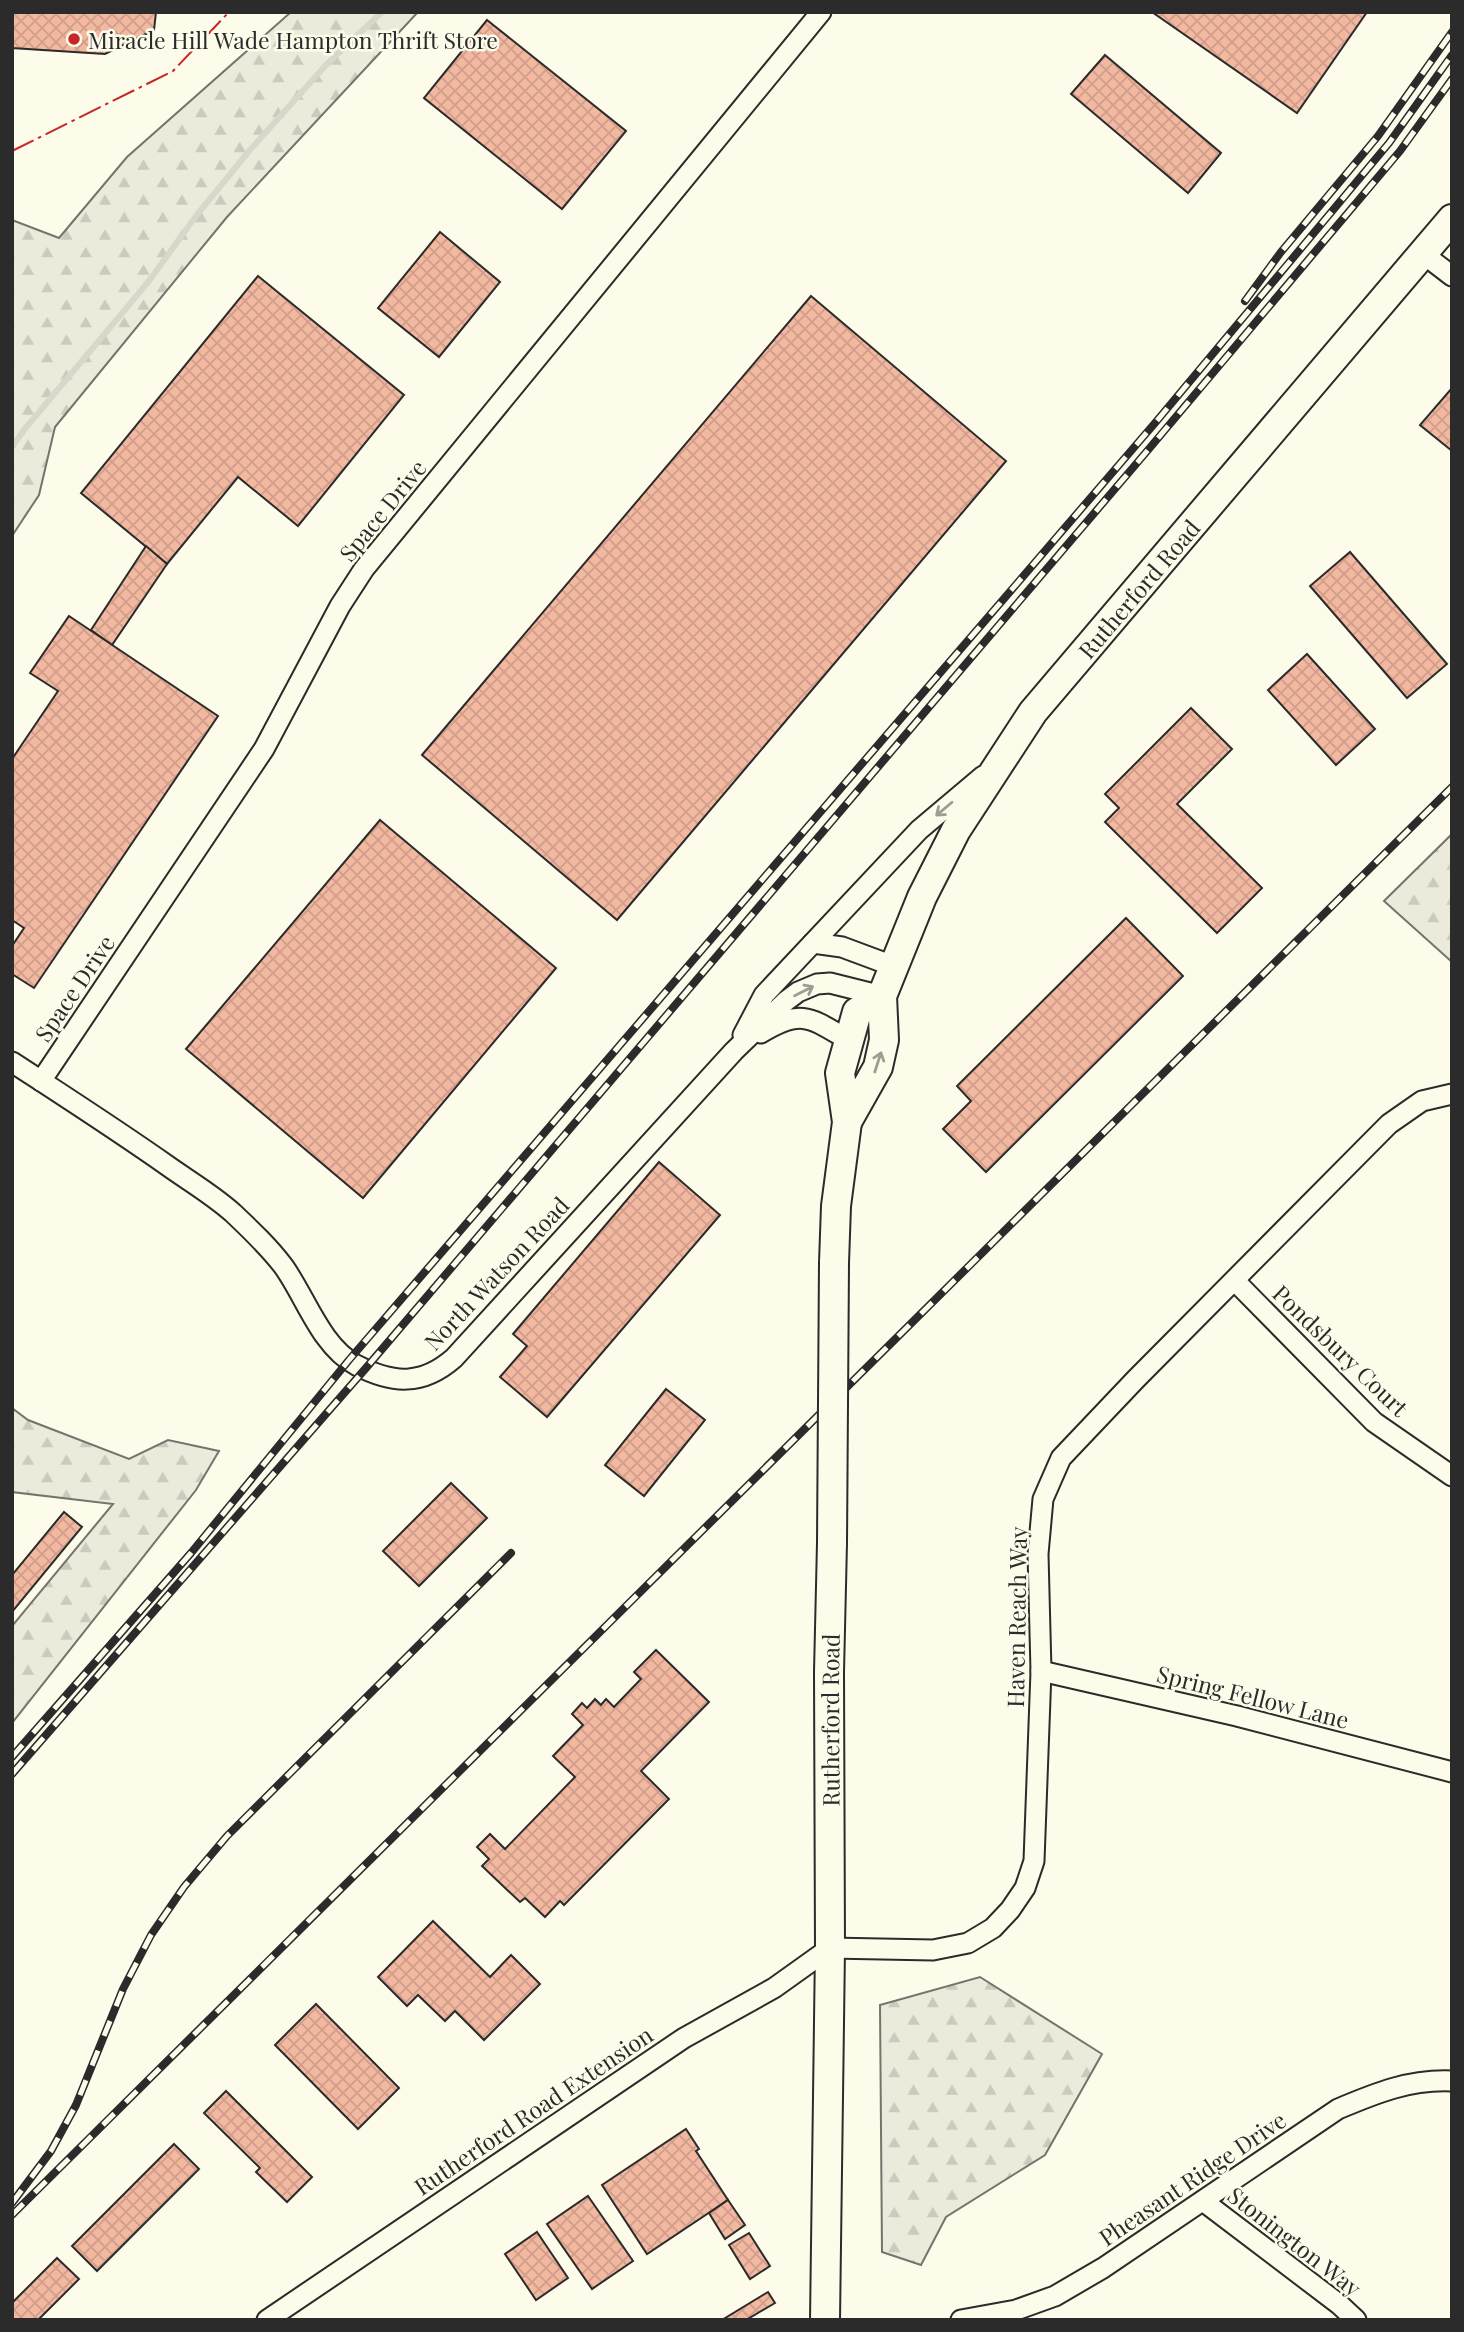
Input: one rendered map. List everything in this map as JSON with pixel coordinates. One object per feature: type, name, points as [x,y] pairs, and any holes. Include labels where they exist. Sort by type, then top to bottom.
[{"type":"street","name":"Space Drive","points":[[41,1081],[264,749],[340,606],[364,569],[821,12]]},
{"type":"street","name":"Rutherford Road","points":[[847,1122],[878,1067],[884,1040],[882,996],[893,966],[927,886],[956,830],[997,765],[1033,712],[1452,219]]},
{"type":"street","points":[[1422,253],[1452,276]]},
{"type":"street","name":"North Watson Road","points":[[734,1051],[764,995],[919,830],[997,765]]},
{"type":"street","points":[[813,943],[842,947],[893,966]]},
{"type":"street","name":"North Watson Road","points":[[12,1062],[148,1152],[230,1211],[282,1265],[324,1333],[349,1360],[379,1376],[411,1380],[426,1377],[442,1369],[454,1358],[734,1051],[786,1001],[798,992],[817,984],[830,983],[882,996]]},
{"type":"street","name":"Rutherford Road","points":[[825,2320],[834,1263],[836,1206],[847,1122],[840,1073],[857,1012],[882,996]]},
{"type":"street","name":"North Watson Road","points":[[734,1051],[775,1025],[794,1018],[814,1020],[848,1040]]},
{"type":"street","name":"Haven Reach Way","points":[[830,1948],[933,1950],[968,1943],[993,1928],[1010,1910],[1025,1888],[1034,1861],[1041,1671],[1038,1554],[1043,1499],[1061,1458],[1390,1124],[1422,1101],[1452,1094]]},
{"type":"street","name":"Pondsbury Court","points":[[1235,1281],[1374,1422],[1452,1476]]},
{"type":"street","name":"Spring Fellow Lane","points":[[1041,1671],[1237,1716],[1452,1772]]},
{"type":"street","name":"Rutherford Road Extension","points":[[267,2320],[684,2038],[774,1988],[830,1948]]},
{"type":"street","name":"Pheasant Ridge Drive","points":[[961,2320],[1016,2310],[1055,2296],[1103,2268],[1338,2109],[1401,2085],[1430,2080],[1452,2081]]},
{"type":"street","name":"Stonington Way","points":[[1203,2201],[1356,2320]]},
{"type":"green space","points":[[291,12],[418,12],[227,217],[55,427],[39,495],[12,536],[12,220],[59,238],[127,157]]},
{"type":"green space","points":[[1452,834],[1452,962],[1384,901]]},
{"type":"green space","points":[[12,1408],[28,1420],[129,1459],[168,1440],[219,1451],[196,1490],[12,1723],[12,1626],[113,1504],[12,1492]]},
{"type":"green space","points":[[980,1977],[1102,2054],[1045,2155],[946,2217],[921,2265],[882,2252],[880,2005]]},
{"type":"building","name":"Miracle Hill Wade Hampton Thrift Store","points":[[12,12],[156,12],[154,30],[105,54],[12,48]]},
{"type":"building","points":[[1152,12],[1367,12],[1297,113]]},
{"type":"building","points":[[487,20],[626,131],[562,209],[424,98]]},
{"type":"building","points":[[1105,55],[1221,153],[1188,193],[1071,94]]},
{"type":"building","points":[[440,232],[500,282],[439,357],[378,308]]},
{"type":"building","points":[[258,276],[404,395],[298,526],[238,477],[167,564],[81,493]]},
{"type":"building","points":[[811,296],[1006,461],[617,920],[422,755]]},
{"type":"building","points":[[1452,388],[1452,451],[1420,425]]},
{"type":"building","points":[[146,546],[167,564],[112,645],[91,630]]},
{"type":"building","points":[[1350,552],[1447,664],[1407,698],[1310,586]]},
{"type":"building","points":[[69,616],[218,716],[34,988],[12,974],[12,946],[24,928],[12,920],[12,759],[58,691],[30,673]]},
{"type":"building","points":[[1307,654],[1375,729],[1336,765],[1268,690]]},
{"type":"building","points":[[1191,708],[1232,749],[1177,804],[1262,888],[1217,933],[1105,822],[1119,808],[1105,794]]},
{"type":"building","points":[[380,820],[556,968],[363,1198],[186,1049]]},
{"type":"building","points":[[1126,918],[1183,976],[986,1172],[943,1129],[971,1101],[957,1086]]},
{"type":"building","points":[[659,1162],[720,1215],[547,1417],[500,1377],[527,1346],[513,1334]]},
{"type":"building","points":[[666,1389],[705,1420],[644,1496],[605,1465]]},
{"type":"building","points":[[451,1483],[487,1518],[419,1586],[383,1551]]},
{"type":"building","points":[[64,1512],[82,1527],[12,1612],[12,1575]]},
{"type":"building","points":[[656,1650],[709,1702],[641,1771],[669,1799],[564,1905],[560,1901],[545,1917],[525,1898],[520,1902],[482,1866],[489,1859],[477,1847],[490,1834],[505,1849],[575,1777],[553,1756],[583,1725],[572,1714],[582,1703],[587,1708],[595,1699],[601,1705],[606,1699],[614,1707],[641,1679],[634,1672]]},
{"type":"building","points":[[433,1921],[490,1977],[511,1955],[540,1984],[484,2040],[455,2011],[445,2021],[418,1995],[407,2006],[378,1977]]},
{"type":"building","points":[[316,2004],[399,2088],[358,2129],[275,2045]]},
{"type":"building","points":[[226,2091],[312,2177],[287,2202],[256,2172],[260,2168],[204,2113]]},
{"type":"building","points":[[686,2129],[699,2149],[696,2151],[728,2200],[647,2254],[602,2185]]},
{"type":"building","points":[[174,2144],[199,2169],[97,2271],[72,2246]]},
{"type":"building","points":[[588,2196],[633,2261],[592,2289],[547,2224]]},
{"type":"building","points":[[728,2200],[745,2225],[725,2239],[709,2213]]},
{"type":"building","points":[[537,2232],[568,2278],[536,2300],[505,2254]]},
{"type":"building","points":[[749,2233],[770,2266],[750,2279],[729,2245]]},
{"type":"building","points":[[57,2258],[79,2279],[38,2320],[12,2320],[12,2303]]},
{"type":"building","points":[[768,2292],[775,2303],[746,2320],[722,2320]]},
{"type":"waterway","points":[[12,447],[149,281],[196,216],[249,151],[326,65],[382,12]]},
{"type":"railway","points":[[1245,301],[1281,252],[1378,136],[1452,32]]},
{"type":"railway","points":[[12,1757],[191,1553],[349,1360],[1155,423],[1389,143],[1452,55]]},
{"type":"railway","points":[[12,1774],[366,1368],[1148,450],[1400,151],[1452,79]]},
{"type":"railway","points":[[12,2215],[1452,787]]},
{"type":"railway","points":[[12,2203],[51,2151],[76,2105],[123,1989],[151,1935],[184,1887],[227,1836],[511,1553]]},
{"type":"power","points":[[12,151],[173,71],[229,12]]},
{"type":"place","name":"Miracle Hill Wade Hampton Thrift Store","points":[[74,39]]}]
